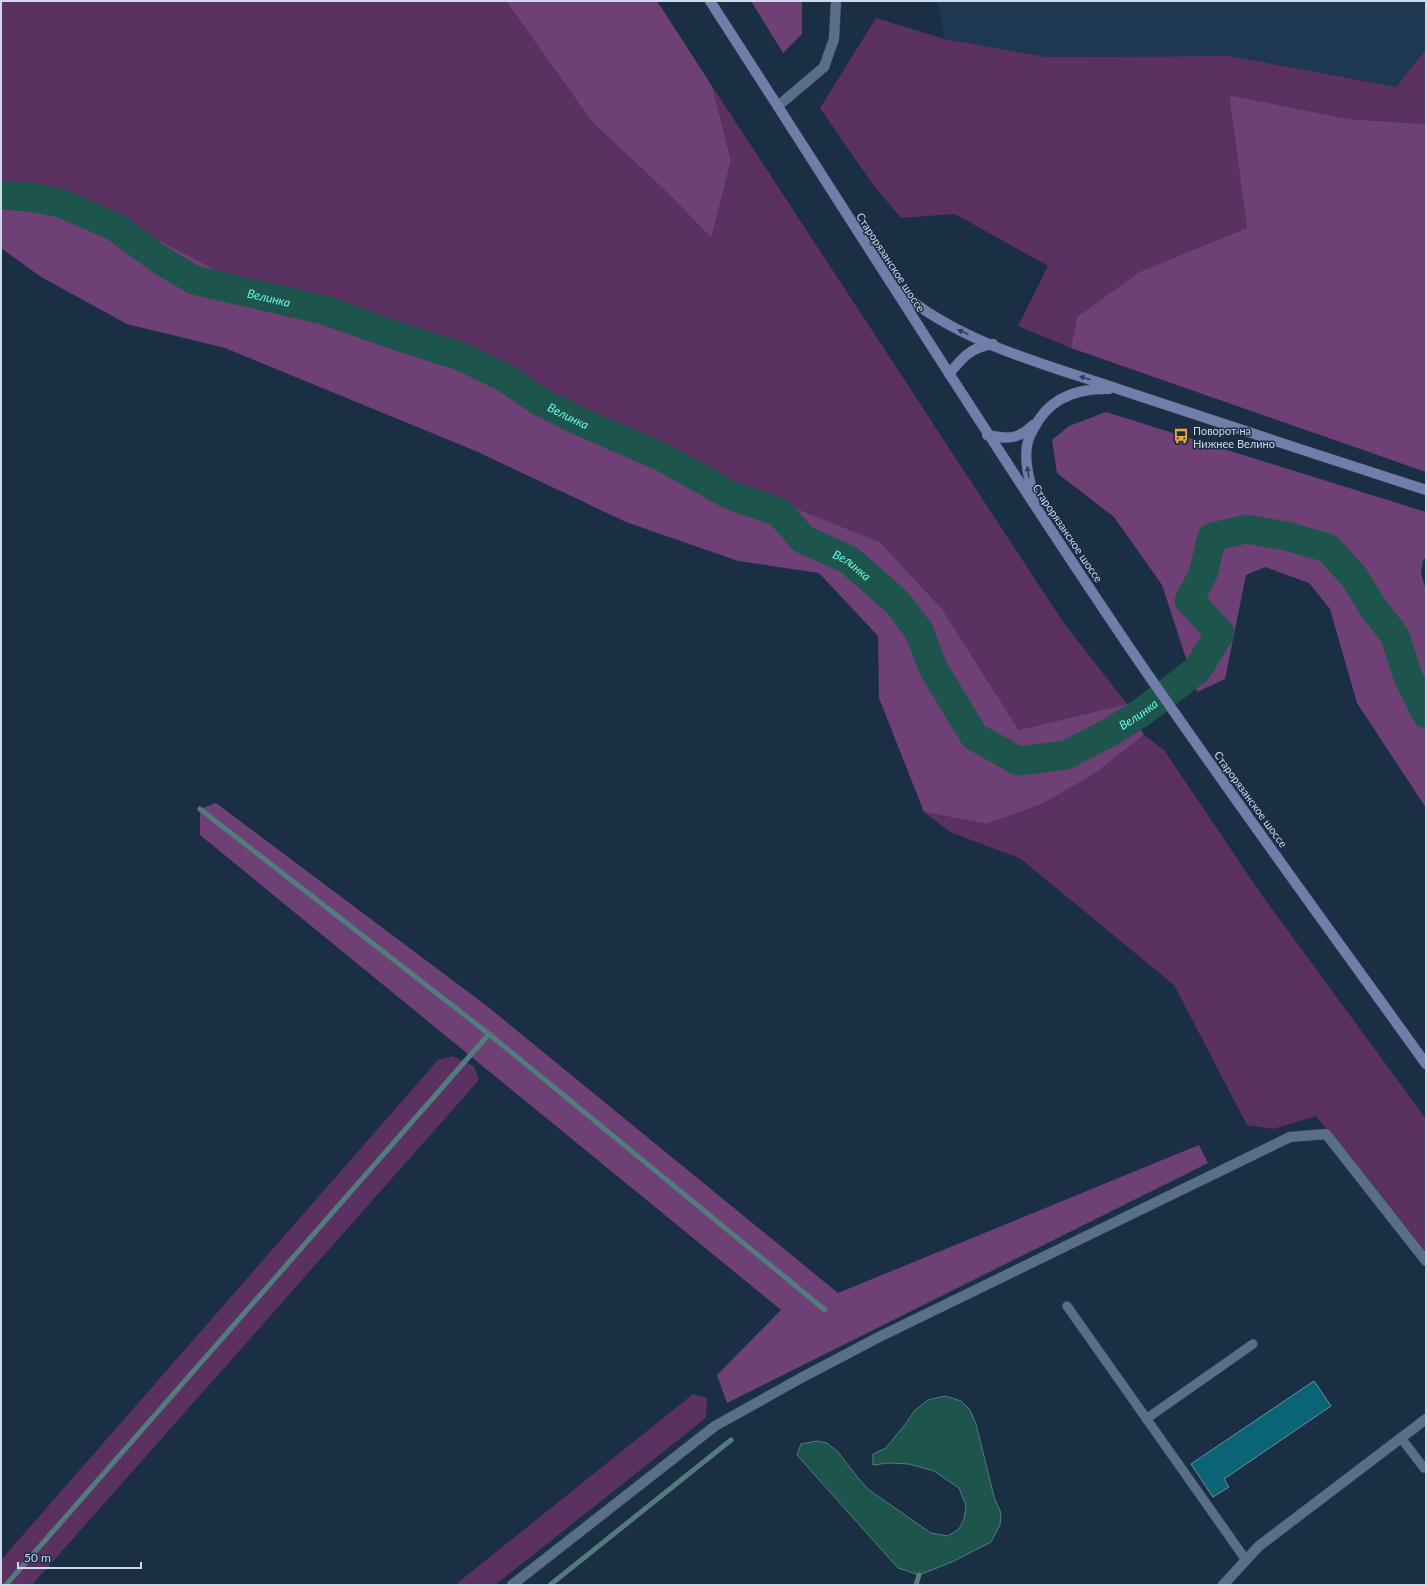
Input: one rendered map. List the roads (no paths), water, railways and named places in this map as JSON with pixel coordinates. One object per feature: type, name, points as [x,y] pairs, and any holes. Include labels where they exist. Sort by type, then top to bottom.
[{"type":"main road","name":"Старорязанское шоссе","points":[[710,1],[987,434],[1128,644],[1186,729],[1426,1064]]},
{"type":"main road","points":[[892,284],[929,314],[948,325],[1013,353],[1426,490]]},
{"type":"main road","points":[[948,374],[961,359],[970,352],[981,346],[993,344]]},
{"type":"main road","points":[[987,434],[1002,438],[1013,437],[1025,433],[1058,399],[1075,392],[1095,389],[1122,390]]},
{"type":"main road","points":[[1037,421],[1028,441],[1026,459],[1030,484],[1038,510]]},
{"type":"street","points":[[778,106],[824,67],[834,39],[836,1]]},
{"type":"street","points":[[512,1585],[715,1426],[876,1338],[1290,1137],[1326,1134],[1426,1261]]},
{"type":"street","points":[[1223,1585],[1259,1546],[1426,1419]]},
{"type":"lane","points":[[1067,1306],[1246,1560]]},
{"type":"lane","points":[[1146,1419],[1253,1344]]},
{"type":"lane","points":[[1401,1438],[1424,1468]]},
{"type":"waterway","name":"Велинка","points":[[1,195],[30,197],[60,203],[114,226],[159,259],[194,280],[324,310],[460,356],[504,377],[539,401],[575,419],[664,458],[732,496],[779,512],[803,539],[849,560],[898,603],[919,631],[933,668],[974,736],[1018,761],[1066,755],[1112,731],[1142,712],[1197,670],[1220,633],[1189,600],[1203,574],[1212,537],[1246,529],[1286,536],[1328,548],[1355,578],[1372,606],[1395,636],[1408,677],[1426,714]]},
{"type":"waterway","points":[[200,809],[489,1034],[825,1310]]},
{"type":"waterway","points":[[6,1585],[489,1034]]},
{"type":"waterway","points":[[550,1585],[731,1440]]},
{"type":"waterway","points":[[916,1585],[919,1575]]},
{"type":"place","name":"Поворот на Нижнее Велино","points":[[1181,436]]}]
